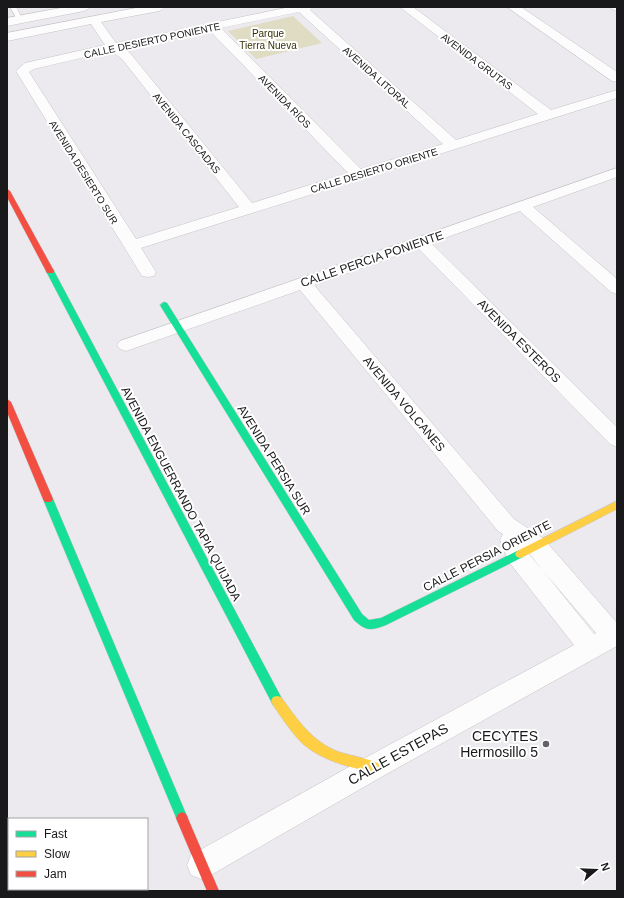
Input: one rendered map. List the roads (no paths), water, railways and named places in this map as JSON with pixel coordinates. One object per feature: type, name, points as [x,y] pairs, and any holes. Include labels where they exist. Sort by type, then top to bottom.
[{"type":"street","points":[[7,22],[84,7]]},
{"type":"street","points":[[7,37],[99,19],[127,10],[159,7]]},
{"type":"street","name":"AVENIDA GRUTAS","points":[[406,7],[548,115]]},
{"type":"street","points":[[512,7],[617,78]]},
{"type":"street","name":"CALLE DESIERTO PONIENTE","points":[[22,71],[30,66],[121,49],[213,27],[304,8]]},
{"type":"street","name":"AVENIDA LITORAL","points":[[304,8],[454,146]]},
{"type":"street","name":"AVENIDA CASCADAS","points":[[99,19],[121,49],[249,210]]},
{"type":"street","name":"AVENIDA RÍOS","points":[[213,27],[358,175]]},
{"type":"street","name":"AVENIDA DESIERTO SUR","points":[[22,71],[148,272]]},
{"type":"street","name":"CALLE DESIERTO ORIENTE","points":[[132,246],[617,94]]},
{"type":"street","name":"CALLE PERCIA PONIENTE","points":[[126,345],[617,172]]},
{"type":"street","name":"AVENIDA ENGUERRANDO TAPIA QUIJADA","points":[[7,191],[276,699],[296,728],[315,747],[342,759],[374,767]]},
{"type":"street","points":[[522,206],[617,288]]},
{"type":"street","name":"AVENIDA ESTEROS","points":[[421,242],[617,439]]},
{"type":"street","name":"AVENIDA VOLCANES","points":[[303,283],[506,525],[536,546],[607,639]]},
{"type":"street","name":"AVENIDA PERSIA SUR","points":[[164,305],[358,617],[367,625]]},
{"type":"street","points":[[7,402],[212,891]]},
{"type":"street","name":"CALLE PERSIA ORIENTE","points":[[367,625],[382,622],[617,505]]},
{"type":"street","name":"AVENIDA VOLCANES","points":[[506,525],[517,555],[607,639]]},
{"type":"street","name":"CALLE ESTEPAS","points":[[202,865],[374,767],[607,639]]},
{"type":"lane","points":[[12,7],[20,20]]},
{"type":"place","name":"CECYTES Hermosillo 5","points":[[546,744]]},
{"type":"park label","name":"Parque Tierra Nueva","points":[[268,38]]}]
